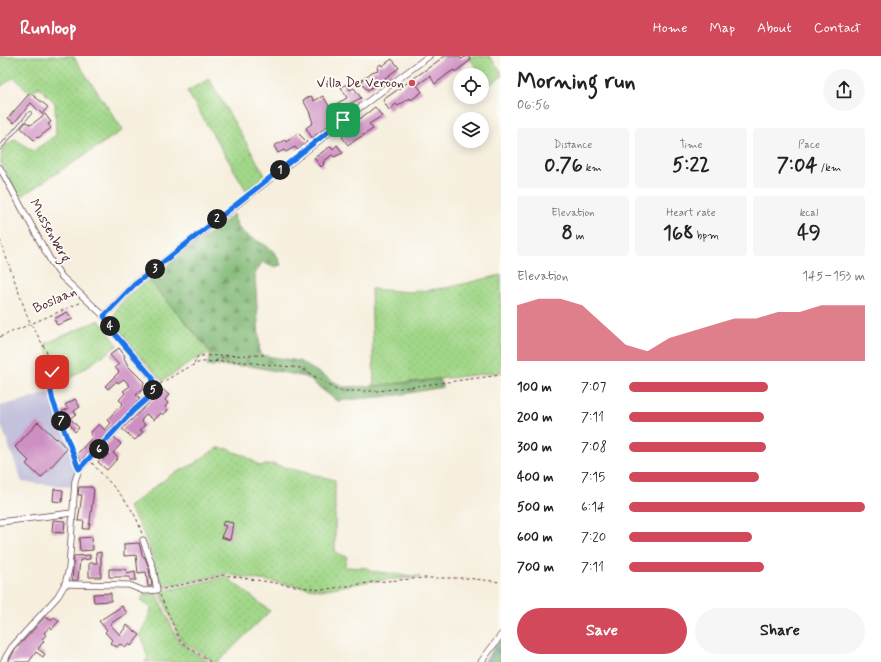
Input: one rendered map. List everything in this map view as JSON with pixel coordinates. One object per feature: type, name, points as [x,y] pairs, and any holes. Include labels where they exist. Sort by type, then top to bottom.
[{"type":"street","points":[[104,316],[134,285],[343,120],[429,56]]},
{"type":"street","name":"Mussenberg","points":[[0,168],[52,263],[62,277],[88,299],[104,316],[113,332],[152,377],[154,388]]},
{"type":"street","points":[[3,662],[12,647],[58,596],[65,584],[68,569],[75,481],[79,469],[134,410],[150,396],[154,388]]},
{"type":"street","points":[[0,522],[72,513]]},
{"type":"street","points":[[65,584],[129,585],[144,591],[158,590],[153,568],[143,540]]},
{"type":"street","points":[[481,662],[501,634]]},
{"type":"lane","points":[[0,148],[30,113]]},
{"type":"lane","points":[[56,408],[79,469]]},
{"type":"path","points":[[0,240],[32,324],[51,363],[51,392],[56,408]]},
{"type":"path","name":"Boslaan","points":[[0,337],[88,299]]},
{"type":"path","points":[[192,365],[198,356],[229,354],[265,355]]},
{"type":"path","points":[[214,361],[229,354]]},
{"type":"path","points":[[154,388],[192,365],[200,362],[214,361],[234,361],[301,368],[338,391],[378,391],[501,375]]},
{"type":"path","points":[[89,460],[130,507],[143,540]]},
{"type":"path","points":[[210,662],[180,641],[158,590],[224,576],[321,590],[374,582],[419,578],[466,578],[501,582]]},
{"type":"shaded area","points":[[50,393],[76,463],[71,487],[22,482],[0,422],[0,406]]},
{"type":"green space","points":[[0,56],[73,56],[123,130],[20,197],[1,163],[2,148],[15,139],[33,151],[56,135],[55,103],[39,87],[30,93],[14,77],[0,87]]},
{"type":"green space","points":[[468,56],[489,56],[501,71],[501,77],[489,85],[489,68],[477,68]]},
{"type":"green space","points":[[209,79],[266,177],[246,190],[187,91]]},
{"type":"green space","points":[[234,214],[237,224],[242,231],[270,248],[276,255],[281,265],[273,267],[262,262],[255,274],[260,355],[299,361],[343,387],[374,386],[439,379],[443,387],[398,395],[337,401],[306,377],[250,366],[207,366],[211,352],[149,280]]},
{"type":"green space","points":[[501,275],[501,372],[374,386],[371,289],[410,292],[446,288]]},
{"type":"green space","points":[[149,280],[211,353],[196,359],[162,381],[119,333],[113,320],[118,307],[122,302],[132,292]]},
{"type":"green space","points":[[99,320],[118,345],[52,391],[53,363],[45,344]]},
{"type":"green space","points":[[217,448],[230,449],[233,452],[244,455],[260,466],[272,464],[335,480],[335,552],[347,557],[344,567],[369,568],[369,571],[420,577],[371,581],[321,590],[225,574],[162,588],[158,587],[155,567],[148,545],[139,524],[128,507],[171,475],[194,464]]},
{"type":"green space","points":[[224,577],[228,578],[270,611],[218,662],[214,662],[181,640],[160,592]]},
{"type":"green space","points":[[156,593],[179,642],[209,662],[144,662],[148,659],[141,634],[152,608],[141,601],[144,594]]},
{"type":"green space","points":[[501,639],[501,662],[484,662]]},
{"type":"building","points":[[445,56],[459,56],[461,59],[468,56],[471,60],[460,68],[453,68],[453,71],[435,84],[430,76],[417,85],[422,92],[411,100],[410,98],[398,106],[396,104],[389,110],[383,100]]},
{"type":"building","points":[[392,59],[399,68],[368,90],[365,88],[362,80],[372,72],[378,70],[377,67],[381,64],[382,66]]},
{"type":"building","points":[[347,85],[350,90],[354,88],[361,98],[347,105],[349,107],[335,116],[330,124],[312,138],[306,128],[313,123],[303,100],[311,96],[314,101],[323,96],[329,106],[334,105],[347,98],[341,87]]},
{"type":"building","points":[[30,93],[48,107],[42,114],[31,103],[14,123],[8,118]]},
{"type":"building","points":[[375,107],[382,116],[369,124],[373,129],[348,145],[342,137],[354,127],[352,125]]},
{"type":"building","points":[[45,114],[51,122],[48,124],[51,128],[34,140],[21,128],[26,122],[31,125]]},
{"type":"building","points":[[298,133],[307,142],[298,150],[295,147],[286,152],[284,150],[278,153],[274,146],[285,140],[286,142]]},
{"type":"building","points":[[337,145],[343,153],[334,157],[332,155],[323,162],[324,164],[321,167],[314,158],[331,146],[333,149]]},
{"type":"building","points":[[67,312],[73,319],[57,325],[54,319]]},
{"type":"building","points":[[119,348],[125,356],[124,358],[129,367],[144,382],[143,389],[136,395],[140,399],[81,461],[77,454],[92,438],[90,433],[99,424],[105,430],[111,423],[107,420],[123,403],[119,400],[125,393],[123,391],[130,386],[124,379],[118,383],[117,381],[108,389],[105,386],[119,372],[115,367],[119,365],[110,355]]},
{"type":"building","points":[[161,388],[169,395],[165,400],[168,403],[165,407],[168,410],[163,415],[161,413],[154,420],[146,414],[141,421],[145,425],[140,430],[143,432],[135,440],[122,429],[153,399]]},
{"type":"building","points":[[75,399],[80,407],[74,411],[76,414],[70,418],[79,428],[75,432],[69,423],[65,424],[60,412],[68,409],[65,405]]},
{"type":"building","points":[[38,422],[56,439],[57,438],[67,449],[41,478],[26,464],[29,461],[15,447]]},
{"type":"building","points":[[114,437],[121,444],[113,453],[118,457],[117,459],[107,470],[98,462],[101,458],[103,460],[109,455],[103,449]]},
{"type":"building","points":[[79,487],[92,487],[94,490],[89,529],[83,529],[84,521],[78,521],[82,495],[78,495]]},
{"type":"building","points":[[54,489],[63,490],[62,502],[53,501]]},
{"type":"building","points":[[53,520],[65,521],[64,533],[52,532]]},
{"type":"building","points":[[224,521],[233,523],[230,540],[221,537],[226,526],[222,525]]},
{"type":"building","points":[[92,537],[93,550],[80,551],[79,538]]},
{"type":"building","points":[[139,543],[143,557],[145,557],[149,569],[152,586],[148,586],[146,572],[138,573],[136,555],[124,556],[124,544]]},
{"type":"building","points":[[101,552],[101,577],[89,577],[89,563],[97,563],[96,553]]},
{"type":"building","points":[[90,555],[90,559],[80,560],[78,580],[72,580],[74,556]]},
{"type":"building","points":[[109,569],[126,569],[127,573],[135,571],[136,580],[130,580],[130,577],[109,577]]},
{"type":"building","points":[[111,593],[111,601],[94,602],[93,594]]},
{"type":"building","points":[[122,606],[127,613],[110,624],[120,635],[127,625],[140,635],[131,646],[129,644],[126,647],[120,644],[117,647],[110,643],[112,640],[105,632],[107,630],[99,621]]},
{"type":"building","points":[[45,617],[51,620],[54,617],[59,621],[52,629],[50,626],[44,633],[46,635],[42,639],[44,641],[38,649],[45,654],[43,657],[36,652],[29,662],[8,662],[15,650]]},
{"type":"waterway","points":[[488,662],[501,645]]},
{"type":"place","name":"Villa De Veroon","points":[[412,83]]},
{"type":"route","points":[[52,372],[51,392],[53,401],[78,463],[79,469],[84,466],[134,410],[150,396],[154,388],[152,377],[113,332],[104,316],[134,285],[321,139],[343,120]]}]
